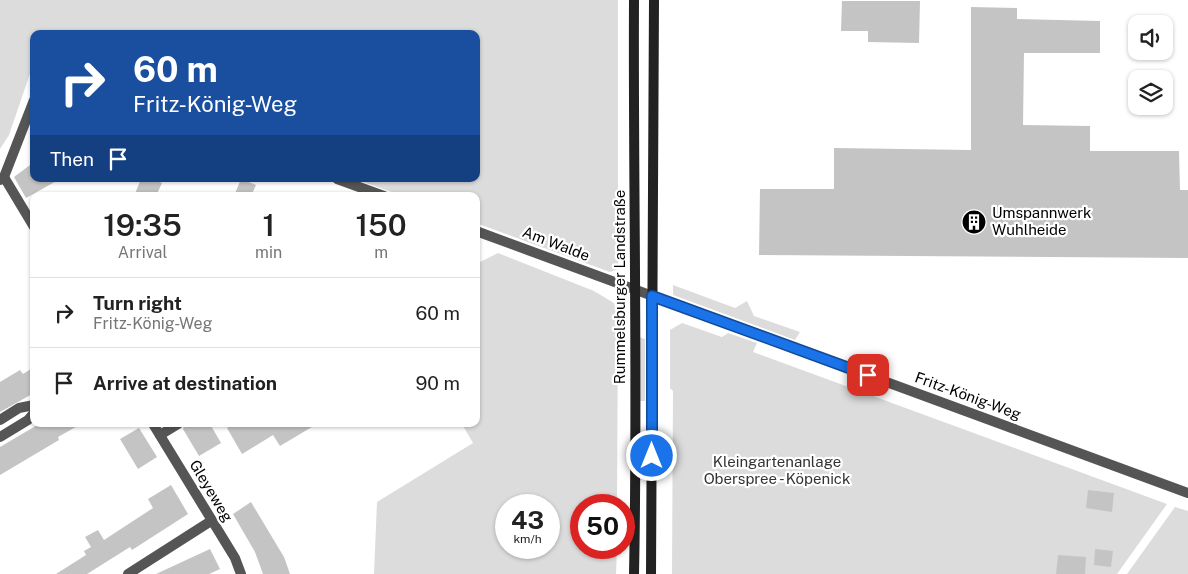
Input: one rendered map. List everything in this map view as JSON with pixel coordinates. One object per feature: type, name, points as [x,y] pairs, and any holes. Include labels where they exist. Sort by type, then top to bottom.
[{"type":"main road","name":"Rummelsburger Landstraße","points":[[634,0],[636,446],[634,574]]},
{"type":"main road","points":[[651,574],[654,0]]},
{"type":"street","points":[[30,110],[2,179],[30,221]]},
{"type":"street","points":[[345,182],[373,192]]},
{"type":"street","name":"Am Walde","points":[[480,232],[652,296]]},
{"type":"street","name":"Fritz-König-Weg","points":[[652,296],[1188,493]]},
{"type":"street","points":[[0,420],[19,408],[30,406]]},
{"type":"street","points":[[0,436],[30,418]]},
{"type":"street","name":"Gleyeweg","points":[[155,427],[211,522],[235,558],[242,574]]},
{"type":"street","points":[[160,435],[173,427]]},
{"type":"street","points":[[128,574],[211,522]]},
{"type":"green space","points":[[0,0],[618,0],[618,269],[610,272],[480,224],[480,192],[392,192],[363,182],[480,182],[480,30],[30,30],[30,74],[9,135],[0,149]]},
{"type":"green space","points":[[498,253],[594,291],[614,303],[618,319],[617,494],[570,494],[570,559],[617,559],[616,574],[374,574],[377,502],[473,443],[464,427],[480,427],[480,262]]},
{"type":"green space","points":[[673,285],[735,308],[747,301],[754,316],[800,332],[795,340],[673,295]]},
{"type":"green space","name":"Kleingartenanlage Oberspree - Köpenick","points":[[682,323],[722,337],[728,333],[757,343],[753,352],[1167,504],[1117,574],[672,574],[673,391],[670,388],[670,330]]},
{"type":"green space","points":[[639,337],[645,339],[645,401],[640,401]]},
{"type":"green space","points":[[1175,507],[1188,511],[1188,574],[1127,574]]},
{"type":"building","points":[[842,1],[920,1],[919,43],[868,42],[868,31],[841,31]]},
{"type":"building","name":"Umspannwerk Wuhlheide","points":[[971,7],[1017,8],[1017,19],[1100,21],[1100,53],[1024,53],[1023,125],[1090,126],[1090,151],[1179,151],[1180,190],[1188,190],[1188,258],[759,255],[760,189],[834,189],[834,148],[971,150]]},
{"type":"building","points":[[30,165],[30,182],[55,182],[37,192],[30,192],[30,196],[26,198],[14,177]]},
{"type":"building","points":[[140,182],[162,183],[158,192],[136,192]]},
{"type":"building","points":[[240,182],[248,182],[256,185],[253,192],[236,192]]},
{"type":"building","points":[[20,370],[23,374],[30,370],[30,395],[0,412],[0,382]]},
{"type":"building","points":[[34,427],[76,427],[58,437],[59,440],[0,475],[0,447]]},
{"type":"building","points":[[184,427],[212,427],[221,443],[199,456],[183,429]]},
{"type":"building","points":[[312,427],[280,446],[273,435],[242,454],[227,428]]},
{"type":"building","points":[[139,428],[157,457],[138,469],[120,439]]},
{"type":"building","points":[[171,485],[188,514],[132,550],[130,547],[87,574],[56,574],[86,555],[84,551],[91,547],[85,537],[98,530],[104,540],[153,508],[148,499]]},
{"type":"building","points":[[1088,490],[1114,493],[1112,512],[1086,508]]},
{"type":"building","points":[[251,502],[284,557],[290,574],[263,574],[255,552],[233,514]]},
{"type":"building","points":[[210,549],[220,569],[209,574],[156,574]]},
{"type":"building","points":[[1095,549],[1113,551],[1111,567],[1094,565]]},
{"type":"building","points":[[1058,555],[1086,557],[1085,574],[1056,574]]},
{"type":"place","name":"Umspannwerk Wuhlheide","points":[[974,222]]},
{"type":"route","points":[[652,456],[652,296],[868,375]]}]
